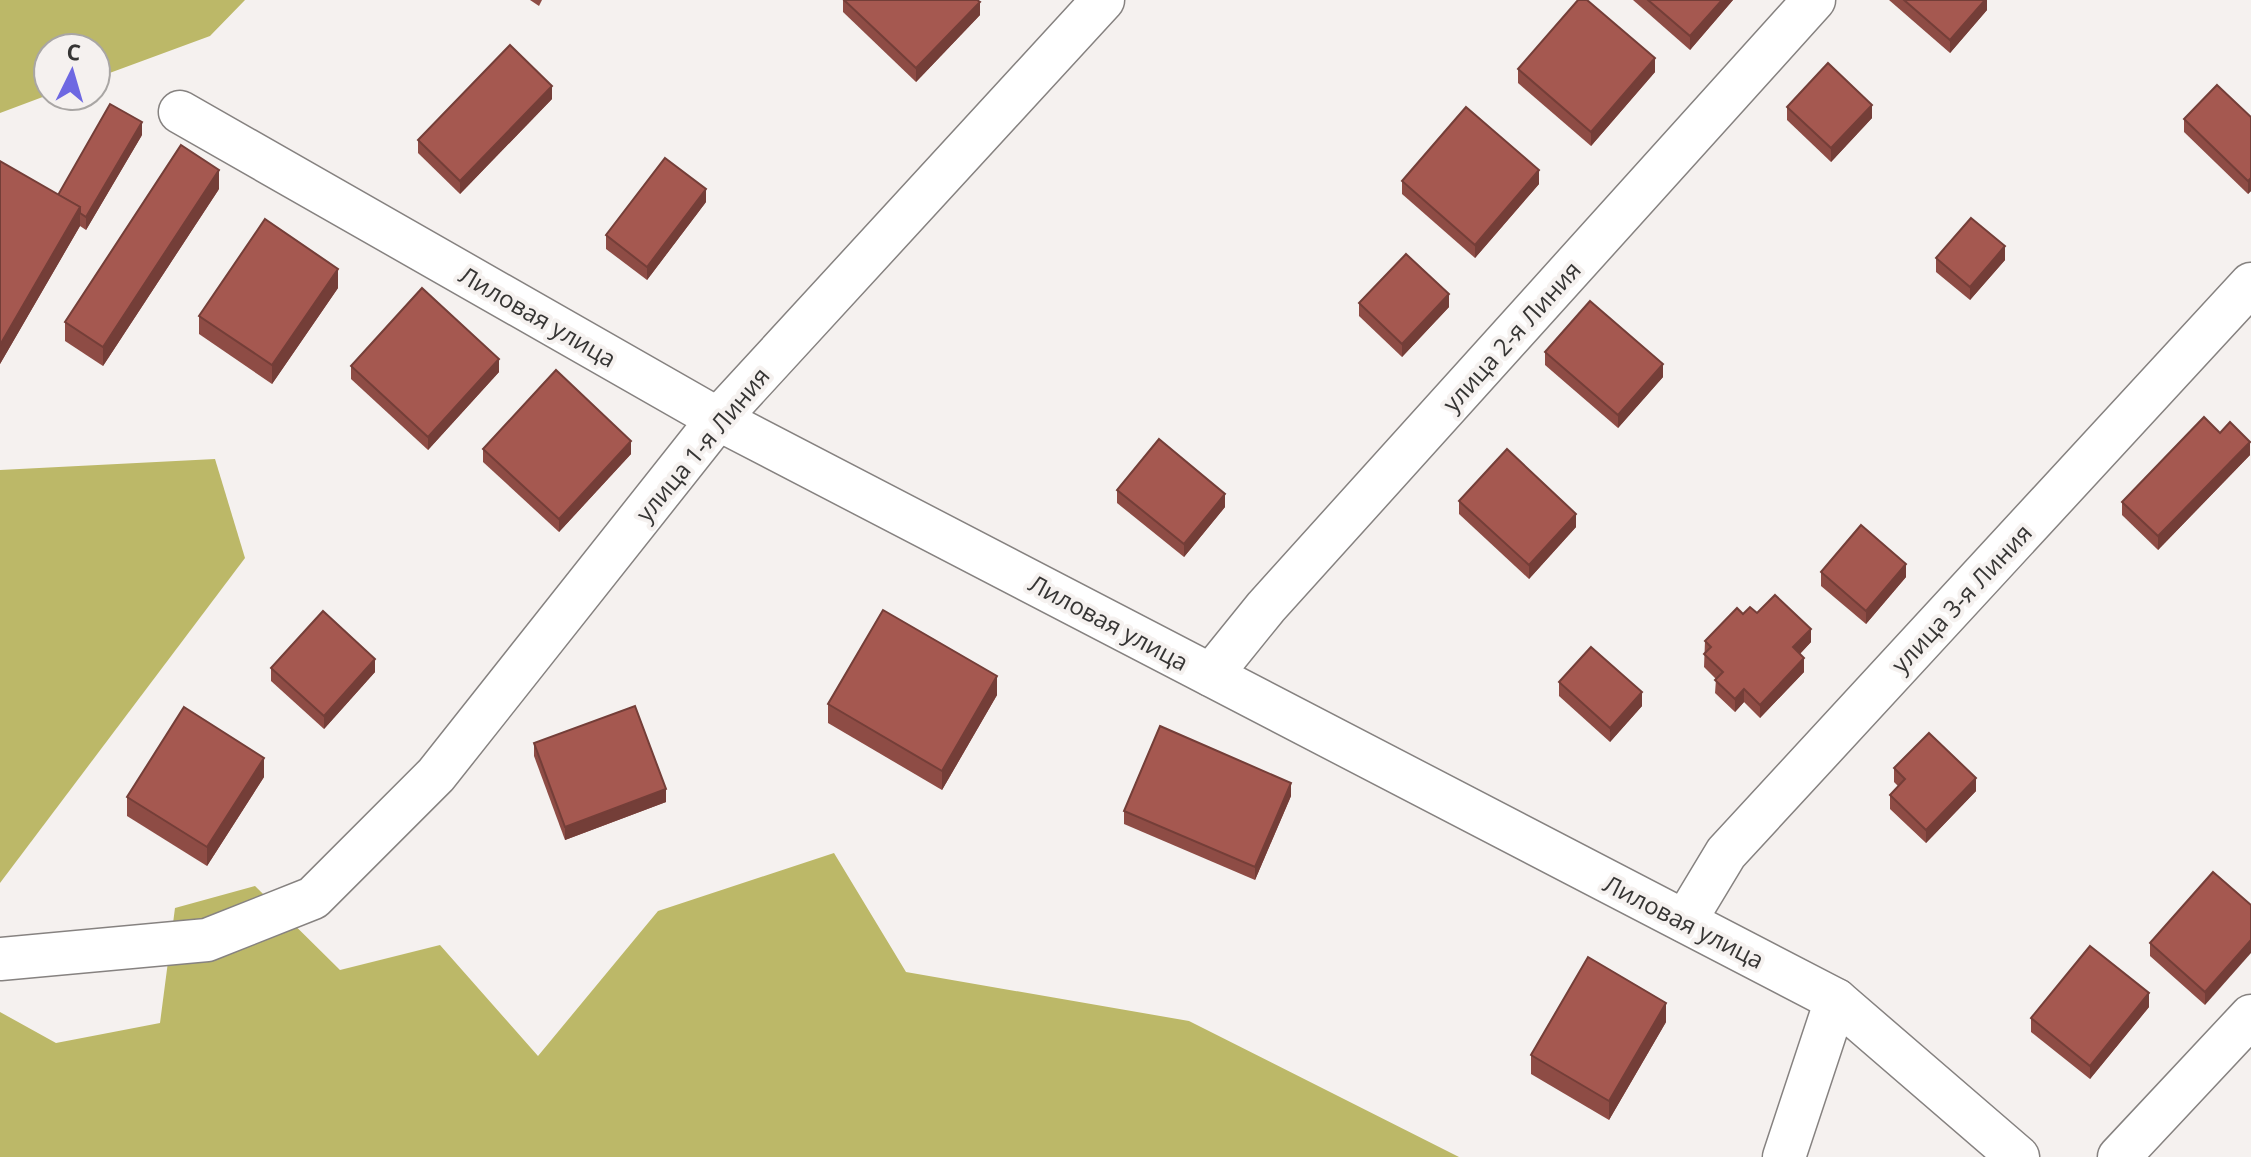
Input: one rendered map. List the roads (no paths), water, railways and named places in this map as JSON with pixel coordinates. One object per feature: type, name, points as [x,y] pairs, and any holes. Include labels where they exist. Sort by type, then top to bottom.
[{"type":"lane","name":"улица 1-я Линия","points":[[0,959],[207,940],[313,898],[436,775],[718,419],[1103,0]]},
{"type":"lane","name":"улица 2-я Линия","points":[[1211,675],[1266,607],[1814,0]]},
{"type":"lane","name":"Лиловая улица","points":[[180,112],[718,419],[1836,1000],[2018,1157]]},
{"type":"lane","name":"улица 3-я Линия","points":[[1685,921],[1726,853],[2251,284]]},
{"type":"lane","points":[[1784,1157],[1836,1000]]},
{"type":"lane","points":[[2119,1157],[2251,1016]]}]
